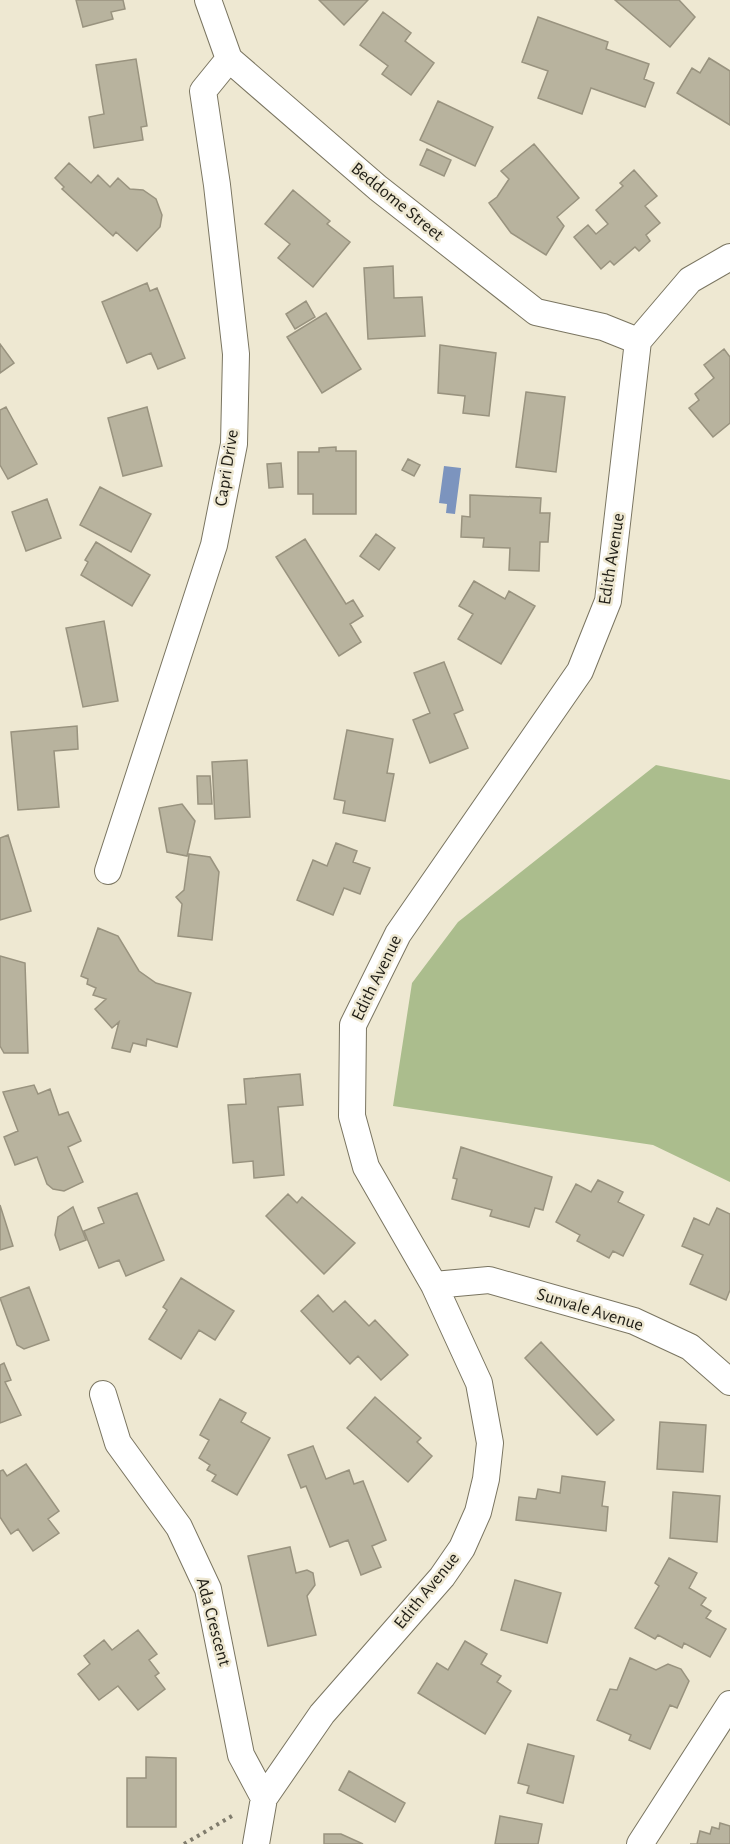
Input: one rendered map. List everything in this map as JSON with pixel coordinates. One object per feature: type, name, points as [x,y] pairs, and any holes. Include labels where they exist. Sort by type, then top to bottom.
[{"type":"street","name":"Beddome Street","points":[[208,0],[229,59],[378,188],[536,312],[603,327],[638,341]]},
{"type":"street","name":"Capri Drive","points":[[108,871],[214,545],[234,444],[236,354],[217,184],[202,91],[229,59]]},
{"type":"street","points":[[638,341],[690,280],[730,257]]},
{"type":"street","name":"Edith Avenue","points":[[256,1844],[264,1798],[322,1714],[442,1577],[462,1548],[478,1512],[486,1479],[490,1443],[479,1383],[434,1285],[366,1167],[352,1116],[353,1025],[398,934],[580,671],[608,602],[638,341]]},
{"type":"street","name":"Sunvale Avenue","points":[[434,1285],[489,1280],[634,1321],[690,1347],[730,1382]]},
{"type":"street","name":"Ada Crescent","points":[[103,1394],[118,1443],[179,1527],[208,1589],[241,1755],[264,1798]]},
{"type":"street","points":[[640,1844],[730,1704]]},
{"type":"path","points":[[184,1844],[264,1798]]},
{"type":"green space","points":[[656,765],[730,780],[730,1182],[653,1145],[393,1106],[412,983],[458,922]]},
{"type":"water","points":[[444,466],[461,468],[455,514],[446,513],[447,504],[439,503]]},
{"type":"building","points":[[76,0],[123,0],[125,9],[111,12],[113,19],[83,27]]},
{"type":"building","points":[[319,0],[368,0],[344,25]]},
{"type":"building","points":[[615,0],[679,0],[695,17],[670,47]]},
{"type":"building","points":[[383,12],[411,33],[405,41],[434,63],[411,95],[382,74],[388,66],[360,45]]},
{"type":"building","points":[[538,17],[608,42],[606,49],[649,64],[644,79],[654,83],[645,107],[591,88],[582,114],[538,98],[548,71],[522,62]]},
{"type":"building","points":[[709,58],[730,71],[730,125],[677,93],[692,68],[700,73]]},
{"type":"building","points":[[136,59],[147,126],[141,127],[143,140],[94,148],[89,117],[104,114],[96,65]]},
{"type":"building","points":[[438,101],[493,127],[475,166],[420,140]]},
{"type":"building","points":[[534,144],[579,198],[557,217],[564,226],[546,255],[511,233],[489,203],[497,197],[509,179],[501,171]]},
{"type":"building","points":[[427,149],[451,160],[444,176],[420,165]]},
{"type":"building","points":[[69,163],[91,183],[98,175],[110,187],[118,178],[130,189],[143,190],[156,199],[162,215],[160,227],[137,251],[116,232],[113,236],[62,189],[64,187],[55,178]]},
{"type":"building","points":[[634,170],[657,196],[645,206],[660,223],[646,235],[650,241],[639,251],[635,247],[614,265],[610,261],[601,269],[574,237],[588,225],[596,234],[608,224],[596,210],[623,186],[620,183]]},
{"type":"building","points":[[293,190],[330,221],[327,224],[350,242],[313,287],[278,258],[290,244],[265,224]]},
{"type":"building","points":[[393,266],[394,298],[422,297],[425,336],[368,339],[364,268]]},
{"type":"building","points":[[147,283],[150,291],[157,288],[185,358],[158,369],[151,353],[127,363],[102,302]]},
{"type":"building","points":[[306,301],[315,317],[295,329],[286,314]]},
{"type":"building","points":[[326,313],[361,369],[322,393],[287,337]]},
{"type":"building","points":[[0,344],[14,363],[0,373]]},
{"type":"building","points":[[440,345],[496,353],[489,416],[463,413],[465,396],[438,393]]},
{"type":"building","points":[[724,349],[730,357],[730,423],[713,437],[689,408],[699,400],[695,394],[714,378],[704,365]]},
{"type":"building","points":[[526,392],[565,397],[556,472],[516,467]]},
{"type":"building","points":[[6,407],[37,464],[8,479],[0,465],[0,410]]},
{"type":"building","points":[[147,407],[162,466],[123,476],[108,418]]},
{"type":"building","points":[[336,447],[336,451],[356,451],[356,514],[313,514],[313,494],[298,494],[298,452],[319,452],[319,448]]},
{"type":"building","points":[[408,459],[420,465],[414,476],[402,470]]},
{"type":"building","points":[[281,463],[283,487],[269,488],[267,464]]},
{"type":"building","points":[[100,487],[151,514],[131,552],[80,525]]},
{"type":"building","points":[[470,495],[541,498],[540,513],[550,513],[548,542],[540,542],[539,571],[509,570],[510,548],[483,547],[484,538],[461,537],[462,516],[470,517]]},
{"type":"building","points":[[47,499],[61,538],[26,551],[12,512]]},
{"type":"building","points":[[376,534],[395,548],[379,570],[360,556]]},
{"type":"building","points":[[305,539],[346,604],[353,600],[363,616],[350,624],[361,642],[339,656],[276,557]]},
{"type":"building","points":[[96,542],[150,575],[132,606],[81,575],[88,562],[85,560]]},
{"type":"building","points":[[474,581],[505,599],[509,591],[535,606],[501,664],[458,639],[473,614],[459,606]]},
{"type":"building","points":[[104,621],[118,701],[83,707],[66,628]]},
{"type":"building","points":[[444,662],[463,710],[454,714],[468,748],[430,763],[413,720],[430,713],[414,673]]},
{"type":"building","points":[[77,726],[78,749],[54,751],[59,807],[18,810],[11,732]]},
{"type":"building","points":[[347,730],[393,739],[387,773],[394,774],[385,821],[343,813],[345,801],[334,799]]},
{"type":"building","points":[[247,760],[250,817],[215,819],[212,762]]},
{"type":"building","points":[[197,776],[210,776],[212,804],[198,804]]},
{"type":"building","points":[[182,804],[195,821],[187,856],[167,852],[159,808]]},
{"type":"building","points":[[8,835],[31,911],[0,920],[0,838]]},
{"type":"building","points":[[336,843],[357,851],[353,862],[370,868],[360,894],[344,888],[333,915],[297,900],[313,860],[327,866]]},
{"type":"building","points":[[189,854],[210,857],[219,872],[212,940],[178,936],[182,904],[176,897],[184,890]]},
{"type":"building","points":[[98,928],[118,936],[139,971],[156,983],[191,993],[177,1047],[147,1039],[146,1046],[133,1043],[130,1052],[112,1048],[119,1022],[112,1028],[95,1009],[106,999],[93,995],[96,988],[87,984],[88,979],[81,976]]},
{"type":"building","points":[[0,956],[25,963],[28,1053],[4,1053],[0,1046]]},
{"type":"building","points":[[300,1074],[303,1105],[278,1107],[284,1175],[254,1178],[253,1161],[233,1163],[228,1105],[246,1104],[244,1079]]},
{"type":"building","points":[[34,1085],[38,1094],[50,1089],[59,1115],[68,1112],[81,1141],[68,1147],[83,1182],[64,1191],[53,1189],[47,1184],[37,1157],[15,1165],[4,1137],[18,1131],[3,1092]]},
{"type":"building","points":[[461,1147],[552,1177],[543,1210],[535,1208],[529,1227],[490,1216],[492,1210],[452,1199],[457,1179],[453,1178]]},
{"type":"building","points":[[598,1180],[623,1192],[618,1202],[644,1215],[623,1256],[613,1251],[609,1258],[577,1241],[580,1235],[556,1222],[576,1184],[591,1192]]},
{"type":"building","points":[[137,1193],[164,1260],[126,1276],[119,1260],[99,1268],[84,1231],[104,1223],[98,1208]]},
{"type":"building","points":[[288,1194],[297,1203],[302,1197],[355,1243],[324,1274],[266,1216]]},
{"type":"building","points":[[0,1205],[13,1246],[0,1250]]},
{"type":"building","points":[[73,1207],[86,1240],[60,1250],[55,1235],[58,1217]]},
{"type":"building","points":[[717,1208],[730,1214],[730,1290],[726,1300],[690,1284],[703,1255],[682,1246],[694,1218],[709,1225]]},
{"type":"building","points":[[181,1278],[234,1311],[215,1340],[199,1330],[181,1359],[149,1339],[167,1310],[163,1307]]},
{"type":"building","points":[[29,1287],[49,1340],[24,1349],[17,1345],[0,1298]]},
{"type":"building","points":[[318,1295],[333,1312],[345,1301],[369,1326],[375,1320],[408,1355],[381,1380],[358,1356],[350,1364],[301,1311]]},
{"type":"building","points":[[541,1342],[614,1420],[597,1435],[525,1358]]},
{"type":"building","points":[[4,1363],[11,1380],[5,1382],[21,1415],[0,1423],[0,1365]]},
{"type":"building","points":[[375,1397],[421,1438],[417,1442],[432,1456],[408,1482],[347,1428]]},
{"type":"building","points":[[220,1399],[246,1413],[241,1422],[270,1438],[237,1495],[212,1481],[216,1475],[207,1470],[210,1465],[199,1458],[209,1440],[200,1435]]},
{"type":"building","points":[[660,1422],[706,1425],[703,1472],[657,1469]]},
{"type":"building","points":[[313,1446],[326,1479],[349,1470],[354,1484],[363,1481],[386,1540],[372,1546],[381,1567],[361,1575],[348,1540],[330,1547],[306,1486],[301,1488],[288,1455]]},
{"type":"building","points":[[26,1464],[59,1511],[48,1519],[59,1533],[33,1551],[18,1529],[11,1534],[0,1517],[0,1471],[3,1470],[7,1476]]},
{"type":"building","points":[[562,1476],[605,1482],[602,1506],[608,1507],[606,1531],[516,1520],[519,1497],[536,1499],[538,1489],[560,1493]]},
{"type":"building","points":[[673,1492],[720,1496],[717,1542],[670,1538]]},
{"type":"building","points":[[290,1547],[296,1573],[307,1570],[313,1573],[315,1585],[307,1596],[316,1635],[268,1646],[248,1556]]},
{"type":"building","points":[[669,1558],[697,1573],[689,1588],[706,1598],[701,1605],[711,1611],[706,1618],[726,1629],[710,1657],[684,1643],[682,1648],[658,1635],[655,1639],[635,1628],[659,1586],[655,1583]]},
{"type":"building","points":[[515,1580],[561,1593],[547,1643],[501,1630]]},
{"type":"building","points":[[138,1630],[157,1654],[149,1660],[159,1673],[155,1676],[165,1689],[138,1710],[118,1686],[99,1700],[78,1674],[90,1664],[84,1656],[104,1640],[112,1650]]},
{"type":"building","points":[[465,1641],[487,1654],[481,1664],[501,1676],[497,1682],[511,1691],[485,1734],[418,1693],[437,1663],[448,1670]]},
{"type":"building","points":[[630,1658],[656,1670],[668,1664],[681,1669],[689,1681],[677,1708],[670,1705],[650,1749],[629,1740],[631,1735],[597,1720],[610,1689],[617,1690]]},
{"type":"building","points":[[528,1744],[574,1756],[563,1803],[527,1793],[529,1786],[518,1783]]},
{"type":"building","points":[[146,1757],[176,1758],[176,1827],[127,1827],[127,1778],[146,1778]]},
{"type":"building","points":[[349,1771],[405,1803],[395,1822],[339,1790]]},
{"type":"building","points":[[500,1816],[542,1824],[538,1844],[495,1844]]},
{"type":"building","points":[[720,1823],[730,1826],[730,1844],[697,1844],[700,1831],[710,1834],[712,1827],[719,1829]]},
{"type":"building","points":[[324,1834],[341,1834],[363,1844],[324,1844]]}]
